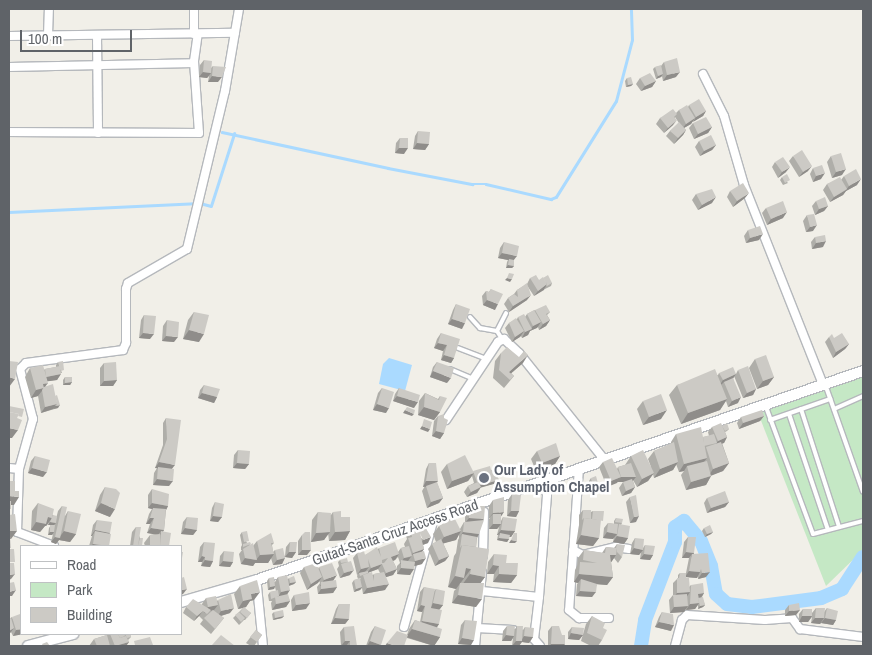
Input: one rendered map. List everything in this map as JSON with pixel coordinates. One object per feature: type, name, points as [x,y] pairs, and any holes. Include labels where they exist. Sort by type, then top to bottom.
[{"type":"main road","name":"Gutad-Santa Cruz Access Road","points":[[182,602],[257,580],[484,500],[863,371]]},
{"type":"main road","points":[[28,646],[69,635]]},
{"type":"street","points":[[48,9],[48,35]]},
{"type":"street","points":[[9,132],[199,133],[194,63],[196,34],[194,9]]},
{"type":"street","points":[[51,545],[17,532],[19,469],[33,419],[20,372],[21,366],[26,363],[123,350],[126,343],[126,290],[128,283],[185,251],[201,193],[239,9]]},
{"type":"street","points":[[9,36],[235,33]]},
{"type":"street","points":[[97,35],[98,133]]},
{"type":"street","points":[[9,66],[194,63]]},
{"type":"street","points":[[703,74],[724,116],[744,185],[824,385]]},
{"type":"street","points":[[446,420],[486,359],[502,339],[519,353],[604,459]]},
{"type":"street","points":[[9,468],[19,469]]},
{"type":"street","points":[[579,468],[569,610],[579,618],[609,618]]},
{"type":"street","points":[[540,646],[534,639],[547,495],[543,480]]},
{"type":"street","points":[[475,646],[482,591],[484,500]]},
{"type":"street","points":[[404,627],[434,518]]},
{"type":"street","points":[[573,550],[583,555],[616,547],[629,549]]},
{"type":"street","points":[[257,580],[263,646]]},
{"type":"street","points":[[482,591],[539,597]]},
{"type":"street","points":[[675,646],[682,620],[687,615],[765,620],[792,618],[800,628],[863,637]]},
{"type":"street","points":[[477,628],[535,631]]},
{"type":"lane","points":[[497,330],[506,313]]},
{"type":"lane","points":[[470,317],[480,328],[497,330]]},
{"type":"lane","points":[[497,330],[502,339]]},
{"type":"lane","points":[[458,348],[486,359]]},
{"type":"lane","points":[[448,368],[473,380]]},
{"type":"lane","points":[[824,385],[863,492]]},
{"type":"lane","points":[[834,409],[863,396]]},
{"type":"lane","points":[[770,420],[830,399]]},
{"type":"lane","points":[[765,405],[813,534],[863,521]]},
{"type":"lane","points":[[801,409],[839,527]]},
{"type":"lane","points":[[789,414],[828,530]]},
{"type":"green space","points":[[863,375],[863,550],[826,586],[758,413]]},
{"type":"water","points":[[389,358],[412,365],[405,391],[379,384],[383,364]]},
{"type":"building","points":[[677,58],[680,72],[667,75],[664,62]]},
{"type":"building","points":[[204,60],[212,61],[211,73],[203,72]]},
{"type":"building","points":[[661,65],[663,74],[658,76],[655,67]]},
{"type":"building","points":[[213,66],[226,67],[222,77],[212,76]]},
{"type":"building","points":[[650,73],[656,81],[645,86],[640,78]]},
{"type":"building","points":[[631,77],[633,84],[628,85],[627,78]]},
{"type":"building","points":[[699,99],[706,111],[696,117],[689,105]]},
{"type":"building","points":[[687,105],[695,118],[686,124],[679,110]]},
{"type":"building","points":[[673,109],[677,114],[674,117],[677,120],[668,128],[660,118]]},
{"type":"building","points":[[706,117],[712,127],[698,134],[693,123]]},
{"type":"building","points":[[679,122],[686,130],[678,138],[670,131]]},
{"type":"building","points":[[418,131],[430,132],[429,144],[417,143]]},
{"type":"building","points":[[711,135],[716,145],[704,151],[699,141]]},
{"type":"building","points":[[400,138],[408,138],[408,148],[399,148]]},
{"type":"building","points":[[802,150],[812,166],[803,172],[793,156]]},
{"type":"building","points":[[841,153],[846,169],[836,172],[831,156]]},
{"type":"building","points":[[783,157],[790,167],[782,172],[775,162]]},
{"type":"building","points":[[822,165],[825,173],[816,176],[813,168]]},
{"type":"building","points":[[856,169],[861,179],[849,186],[844,176]]},
{"type":"building","points":[[787,174],[790,180],[785,183],[782,177]]},
{"type":"building","points":[[840,177],[847,189],[834,197],[827,184]]},
{"type":"building","points":[[743,183],[749,193],[737,201],[730,191]]},
{"type":"building","points":[[712,189],[716,197],[702,205],[696,194]]},
{"type":"building","points":[[825,197],[828,206],[819,209],[816,201]]},
{"type":"building","points":[[783,201],[787,212],[771,219],[766,208]]},
{"type":"building","points":[[814,214],[817,225],[810,227],[807,215]]},
{"type":"building","points":[[760,226],[763,234],[750,238],[748,230]]},
{"type":"building","points":[[825,235],[826,241],[816,243],[815,237]]},
{"type":"building","points":[[504,242],[519,246],[517,256],[502,253]]},
{"type":"building","points":[[509,259],[514,260],[514,266],[508,265]]},
{"type":"building","points":[[509,273],[514,274],[512,279],[507,278]]},
{"type":"building","points":[[536,275],[539,280],[543,277],[547,284],[538,291],[530,278]]},
{"type":"building","points":[[548,275],[552,283],[547,286],[543,278]]},
{"type":"building","points":[[527,283],[531,295],[513,306],[508,298],[514,294],[518,297],[517,290]]},
{"type":"building","points":[[491,289],[503,294],[498,304],[487,300],[486,291],[489,292]]},
{"type":"building","points":[[456,304],[470,309],[465,323],[452,319]]},
{"type":"building","points":[[546,305],[550,312],[546,314],[550,320],[543,324],[535,310]]},
{"type":"building","points":[[534,310],[541,322],[533,326],[527,314]]},
{"type":"building","points":[[194,312],[209,315],[204,334],[189,330]]},
{"type":"building","points":[[524,314],[532,329],[525,332],[518,317]]},
{"type":"building","points":[[144,315],[156,316],[154,334],[143,333]]},
{"type":"building","points":[[516,318],[524,331],[515,337],[509,323]]},
{"type":"building","points":[[167,320],[179,322],[178,337],[166,336]]},
{"type":"building","points":[[441,333],[460,339],[454,358],[444,355],[447,345],[438,343]]},
{"type":"building","points":[[842,333],[849,344],[836,352],[829,337],[832,334],[834,338]]},
{"type":"building","points":[[507,347],[519,357],[524,351],[528,355],[509,372],[514,376],[510,380],[499,370],[501,353]]},
{"type":"building","points":[[766,355],[774,377],[763,381],[755,359]]},
{"type":"building","points":[[9,361],[18,362],[15,379],[9,377]]},
{"type":"building","points":[[63,361],[64,370],[61,371],[58,362]]},
{"type":"building","points":[[116,362],[117,380],[104,381],[104,363]]},
{"type":"building","points":[[437,362],[454,368],[451,378],[433,371]]},
{"type":"building","points":[[43,365],[48,383],[43,384],[44,388],[36,390],[30,368]]},
{"type":"building","points":[[60,366],[61,374],[46,377],[45,369]]},
{"type":"building","points":[[748,366],[756,389],[747,393],[738,370]]},
{"type":"building","points":[[733,367],[736,374],[723,380],[719,373]]},
{"type":"building","points":[[715,369],[727,399],[688,413],[677,385]]},
{"type":"building","points":[[65,377],[72,377],[72,382],[65,383]]},
{"type":"building","points":[[733,378],[741,397],[732,401],[724,382]]},
{"type":"building","points":[[53,384],[57,404],[45,407],[42,390],[44,387]]},
{"type":"building","points":[[204,385],[220,389],[217,397],[202,393]]},
{"type":"building","points":[[382,388],[394,392],[389,408],[377,404]]},
{"type":"building","points":[[399,388],[420,395],[418,402],[397,396]]},
{"type":"building","points":[[425,393],[439,400],[440,396],[447,398],[440,412],[424,407]]},
{"type":"building","points":[[661,394],[667,410],[649,417],[643,401]]},
{"type":"building","points":[[57,395],[60,405],[55,406],[57,404],[55,396]]},
{"type":"building","points":[[9,406],[24,409],[22,417],[18,416],[19,414],[9,412]]},
{"type":"building","points":[[407,407],[415,410],[414,414],[405,410]]},
{"type":"building","points":[[762,410],[764,416],[743,423],[741,417]]},
{"type":"building","points":[[9,412],[19,414],[17,418],[22,420],[18,430],[9,428]]},
{"type":"building","points":[[444,414],[444,418],[448,420],[444,433],[436,431],[438,416]]},
{"type":"building","points":[[166,418],[181,420],[175,465],[159,462],[167,439]]},
{"type":"building","points":[[424,419],[432,422],[430,429],[422,426]]},
{"type":"building","points":[[721,423],[727,437],[718,441],[712,427]]},
{"type":"building","points":[[727,423],[729,429],[725,431],[722,426]]},
{"type":"building","points":[[701,427],[707,458],[684,464],[676,434]]},
{"type":"building","points":[[714,434],[717,443],[704,446],[703,437]]},
{"type":"building","points":[[674,442],[678,462],[660,469],[654,451]]},
{"type":"building","points":[[721,442],[729,463],[713,469],[706,447]]},
{"type":"building","points":[[556,443],[560,456],[542,463],[537,451]]},
{"type":"building","points":[[238,450],[250,451],[249,464],[237,463]]},
{"type":"building","points":[[643,450],[654,473],[642,479],[631,456]]},
{"type":"building","points":[[465,455],[474,473],[452,481],[447,464]]},
{"type":"building","points":[[35,456],[50,460],[47,472],[32,468]]},
{"type":"building","points":[[612,458],[621,477],[611,481],[603,462]]},
{"type":"building","points":[[707,461],[711,476],[691,482],[687,466]]},
{"type":"building","points":[[429,463],[436,463],[438,481],[426,481]]},
{"type":"building","points":[[631,463],[636,477],[621,477],[618,467]]},
{"type":"building","name":"Our Lady of Assumption Chapel","points":[[490,466],[491,470],[495,469],[499,480],[480,485],[473,471]]},
{"type":"building","points":[[158,467],[174,469],[173,481],[157,479]]},
{"type":"building","points":[[596,476],[599,487],[593,488],[591,478]]},
{"type":"building","points":[[632,479],[635,487],[626,491],[623,482]]},
{"type":"building","points":[[9,481],[15,481],[15,491],[19,491],[19,497],[9,496]]},
{"type":"building","points":[[437,482],[443,498],[431,502],[426,486]]},
{"type":"building","points":[[478,482],[481,487],[471,492],[468,486]]},
{"type":"building","points":[[105,487],[116,489],[120,493],[115,509],[101,503]]},
{"type":"building","points":[[152,489],[169,494],[168,506],[152,503]]},
{"type":"building","points":[[725,491],[729,502],[711,508],[707,498]]},
{"type":"building","points":[[512,494],[521,495],[519,511],[511,511]]},
{"type":"building","points":[[636,495],[639,516],[634,517],[630,497]]},
{"type":"building","points":[[504,497],[504,512],[493,513],[493,500]]},
{"type":"building","points":[[9,501],[11,501],[11,509],[9,509]]},
{"type":"building","points":[[215,502],[224,504],[222,517],[213,516]]},
{"type":"building","points":[[38,503],[54,509],[52,518],[48,517],[46,524],[36,522]]},
{"type":"building","points":[[62,506],[67,507],[60,538],[55,537]]},
{"type":"building","points":[[469,506],[485,506],[484,519],[469,518]]},
{"type":"building","points":[[153,508],[166,509],[164,530],[151,528],[154,518],[150,518]]},
{"type":"building","points":[[583,510],[591,510],[591,519],[584,518],[582,520]]},
{"type":"building","points":[[68,511],[81,514],[76,534],[64,531]]},
{"type":"building","points":[[341,511],[341,517],[350,517],[350,531],[335,532],[333,512]]},
{"type":"building","points":[[593,511],[604,511],[603,521],[592,519]]},
{"type":"building","points":[[318,512],[331,513],[330,532],[316,533]]},
{"type":"building","points":[[15,514],[17,531],[9,531],[9,515]]},
{"type":"building","points":[[493,514],[501,514],[501,524],[493,524]]},
{"type":"building","points":[[53,515],[57,516],[56,523],[50,522]]},
{"type":"building","points":[[187,517],[198,518],[197,530],[185,528]]},
{"type":"building","points":[[454,517],[461,531],[444,537],[439,526]]},
{"type":"building","points":[[503,517],[517,519],[515,531],[501,530]]},
{"type":"building","points":[[584,518],[601,520],[599,538],[581,535]]},
{"type":"building","points":[[616,518],[623,519],[622,523],[615,522]]},
{"type":"building","points":[[97,520],[112,522],[110,533],[95,530]]},
{"type":"building","points":[[484,520],[479,534],[463,532],[464,522]]},
{"type":"building","points":[[608,523],[618,524],[617,534],[607,532]]},
{"type":"building","points":[[619,524],[630,526],[628,538],[617,536]]},
{"type":"building","points":[[50,525],[55,525],[54,532],[50,532]]},
{"type":"building","points":[[424,525],[431,537],[423,540],[420,533],[424,549],[413,553],[408,538],[412,537],[410,530]]},
{"type":"building","points":[[710,525],[713,532],[707,534],[704,528]]},
{"type":"building","points":[[136,527],[141,527],[138,545],[133,545]]},
{"type":"building","points":[[95,531],[111,534],[109,545],[93,544]]},
{"type":"building","points":[[161,531],[171,533],[169,545],[160,545]]},
{"type":"building","points":[[247,531],[249,541],[244,542],[242,532]]},
{"type":"building","points":[[305,532],[310,532],[311,550],[302,550],[302,535]]},
{"type":"building","points":[[271,533],[274,543],[271,543],[274,554],[260,555],[257,541]]},
{"type":"building","points":[[500,533],[510,535],[509,539],[499,538]]},
{"type":"building","points":[[514,533],[517,533],[517,541],[511,540]]},
{"type":"building","points":[[160,534],[160,545],[150,545],[150,535]]},
{"type":"building","points":[[462,534],[477,537],[476,547],[462,545],[460,548]]},
{"type":"building","points":[[10,536],[11,548],[9,548]]},
{"type":"building","points":[[688,537],[696,537],[694,553],[686,552]]},
{"type":"building","points":[[140,538],[143,538],[142,545],[138,545]]},
{"type":"building","points":[[635,538],[644,539],[643,550],[634,548]]},
{"type":"building","points":[[441,539],[449,556],[439,560],[432,544]]},
{"type":"building","points":[[204,542],[215,543],[213,561],[205,560],[205,557],[202,556]]},
{"type":"building","points":[[250,542],[251,544],[243,547],[243,544]]},
{"type":"building","points":[[290,542],[297,542],[296,552],[289,552]]},
{"type":"building","points":[[395,542],[399,554],[391,557],[397,569],[386,573],[382,564],[371,568],[368,559],[369,567],[361,569],[357,553],[364,551],[365,555],[377,547],[381,557],[379,548]]},
{"type":"building","points":[[253,543],[257,560],[245,558],[243,549]]},
{"type":"building","points":[[617,544],[625,545],[622,557],[617,552]]},
{"type":"building","points":[[462,545],[489,549],[485,577],[470,574],[471,569],[466,568],[464,578],[455,576]]},
{"type":"building","points":[[645,545],[655,546],[653,555],[644,554]]},
{"type":"building","points":[[409,546],[412,556],[404,558],[401,548]]},
{"type":"building","points":[[606,547],[617,548],[616,555],[610,555],[613,577],[579,574],[580,562],[597,563],[583,560],[584,550],[605,553]]},
{"type":"building","points":[[283,548],[285,558],[277,560],[275,550]]},
{"type":"building","points":[[9,549],[14,549],[15,562],[9,562]]},
{"type":"building","points":[[224,551],[234,552],[233,562],[223,561]]},
{"type":"building","points":[[424,551],[426,558],[415,561],[413,554]]},
{"type":"building","points":[[708,553],[710,572],[702,573],[701,569],[700,572],[689,571],[692,554]]},
{"type":"building","points":[[494,554],[507,555],[506,563],[518,563],[517,575],[499,574],[499,566],[493,565]]},
{"type":"building","points":[[347,558],[348,562],[341,563],[340,560]]},
{"type":"building","points":[[401,560],[415,562],[414,569],[401,568]]},
{"type":"building","points":[[351,561],[354,570],[344,573],[341,564]]},
{"type":"building","points":[[9,563],[14,563],[15,574],[9,575]]},
{"type":"building","points":[[316,563],[322,577],[311,584],[304,567]]},
{"type":"building","points":[[332,563],[337,575],[324,580],[319,567]]},
{"type":"building","points":[[368,571],[368,573],[360,576],[359,573]]},
{"type":"building","points":[[372,572],[374,581],[374,574],[384,572],[389,584],[367,588],[363,575]]},
{"type":"building","points":[[680,573],[686,573],[686,578],[679,578]]},
{"type":"building","points":[[287,575],[290,590],[281,592],[278,577]]},
{"type":"building","points":[[294,576],[296,582],[290,583],[289,578]]},
{"type":"building","points":[[184,577],[187,589],[182,590],[182,578]]},
{"type":"building","points":[[274,577],[275,586],[270,587],[269,578]]},
{"type":"building","points":[[360,578],[362,587],[356,589],[354,580]]},
{"type":"building","points":[[677,578],[689,578],[690,592],[677,593]]},
{"type":"building","points":[[581,579],[597,584],[596,592],[580,591]]},
{"type":"building","points":[[257,580],[260,592],[251,594],[252,599],[243,601],[240,586]]},
{"type":"building","points":[[336,580],[337,587],[321,589],[321,582]]},
{"type":"building","points":[[14,582],[16,590],[9,592],[9,583]]},
{"type":"building","points":[[460,583],[484,583],[482,599],[458,595]]},
{"type":"building","points":[[703,583],[704,593],[698,594],[699,603],[690,604],[691,585]]},
{"type":"building","points":[[424,587],[435,589],[431,608],[442,610],[439,624],[422,621],[425,606],[421,605]]},
{"type":"building","points":[[436,589],[445,591],[443,605],[433,603]]},
{"type":"building","points":[[278,590],[279,596],[271,599],[270,592]]},
{"type":"building","points":[[309,592],[310,603],[296,605],[294,595]]},
{"type":"building","points":[[231,594],[234,608],[221,611],[218,600]]},
{"type":"building","points":[[288,594],[290,601],[276,604],[275,597]]},
{"type":"building","points":[[687,594],[688,606],[674,607],[673,595]]},
{"type":"building","points":[[216,596],[218,605],[208,607],[206,598]]},
{"type":"building","points":[[703,597],[705,605],[700,606],[698,598]]},
{"type":"building","points":[[193,599],[211,610],[207,614],[203,611],[197,616],[186,607]]},
{"type":"building","points":[[799,603],[800,610],[789,611],[789,605]]},
{"type":"building","points":[[339,604],[350,604],[349,619],[335,618]]},
{"type":"building","points":[[244,607],[251,613],[247,618],[240,612]]},
{"type":"building","points":[[816,608],[825,608],[824,618],[815,618]]},
{"type":"building","points":[[827,608],[838,611],[836,620],[825,618]]},
{"type":"building","points":[[803,609],[812,609],[812,616],[802,616]]},
{"type":"building","points":[[213,610],[224,618],[215,629],[204,618]]},
{"type":"building","points":[[283,610],[284,616],[275,618],[274,612]]},
{"type":"building","points":[[239,612],[245,618],[241,622],[235,615]]},
{"type":"building","points":[[662,612],[673,614],[674,625],[659,622]]},
{"type":"building","points":[[20,614],[20,629],[16,630],[12,617]]},
{"type":"building","points":[[592,616],[605,623],[603,628],[607,630],[602,640],[587,633]]},
{"type":"building","points":[[11,618],[14,628],[9,631],[9,619]]},
{"type":"building","points":[[415,620],[442,629],[440,637],[412,629]]},
{"type":"building","points":[[465,620],[477,621],[474,640],[462,638]]},
{"type":"building","points":[[354,626],[357,646],[350,646],[350,641],[345,641],[344,627]]},
{"type":"building","points":[[375,626],[386,630],[381,645],[370,641]]},
{"type":"building","points":[[507,626],[515,626],[514,636],[506,635]]},
{"type":"building","points":[[517,626],[523,626],[522,641],[516,641]]},
{"type":"building","points":[[552,626],[559,626],[562,635],[565,635],[565,644],[551,644]]},
{"type":"building","points":[[525,627],[534,628],[533,637],[524,636]]},
{"type":"building","points":[[572,627],[584,628],[583,635],[571,633]]},
{"type":"building","points":[[256,630],[262,635],[257,642],[250,637]]},
{"type":"building","points":[[397,631],[408,635],[404,646],[387,643]]},
{"type":"building","points":[[107,635],[110,646],[97,646],[94,639]]},
{"type":"building","points":[[110,635],[118,635],[120,638],[126,636],[129,642],[115,646]]},
{"type":"building","points":[[221,635],[235,646],[212,645]]},
{"type":"building","points":[[150,637],[153,645],[130,646],[135,645],[134,641]]},
{"type":"building","points":[[47,642],[50,646],[43,646],[42,644]]},
{"type":"waterway","points":[[222,132],[388,168],[472,184],[486,184],[551,199],[556,197],[616,101],[632,40],[631,9]]},
{"type":"waterway","points":[[9,212],[200,203],[211,206],[234,134]]},
{"type":"waterway","points":[[641,646],[645,620],[675,542],[675,527],[684,521],[701,541],[711,566],[716,594],[727,604],[752,607],[821,598],[842,589],[863,557]]},
{"type":"place","name":"Our Lady of Assumption Chapel","points":[[484,478]]}]
